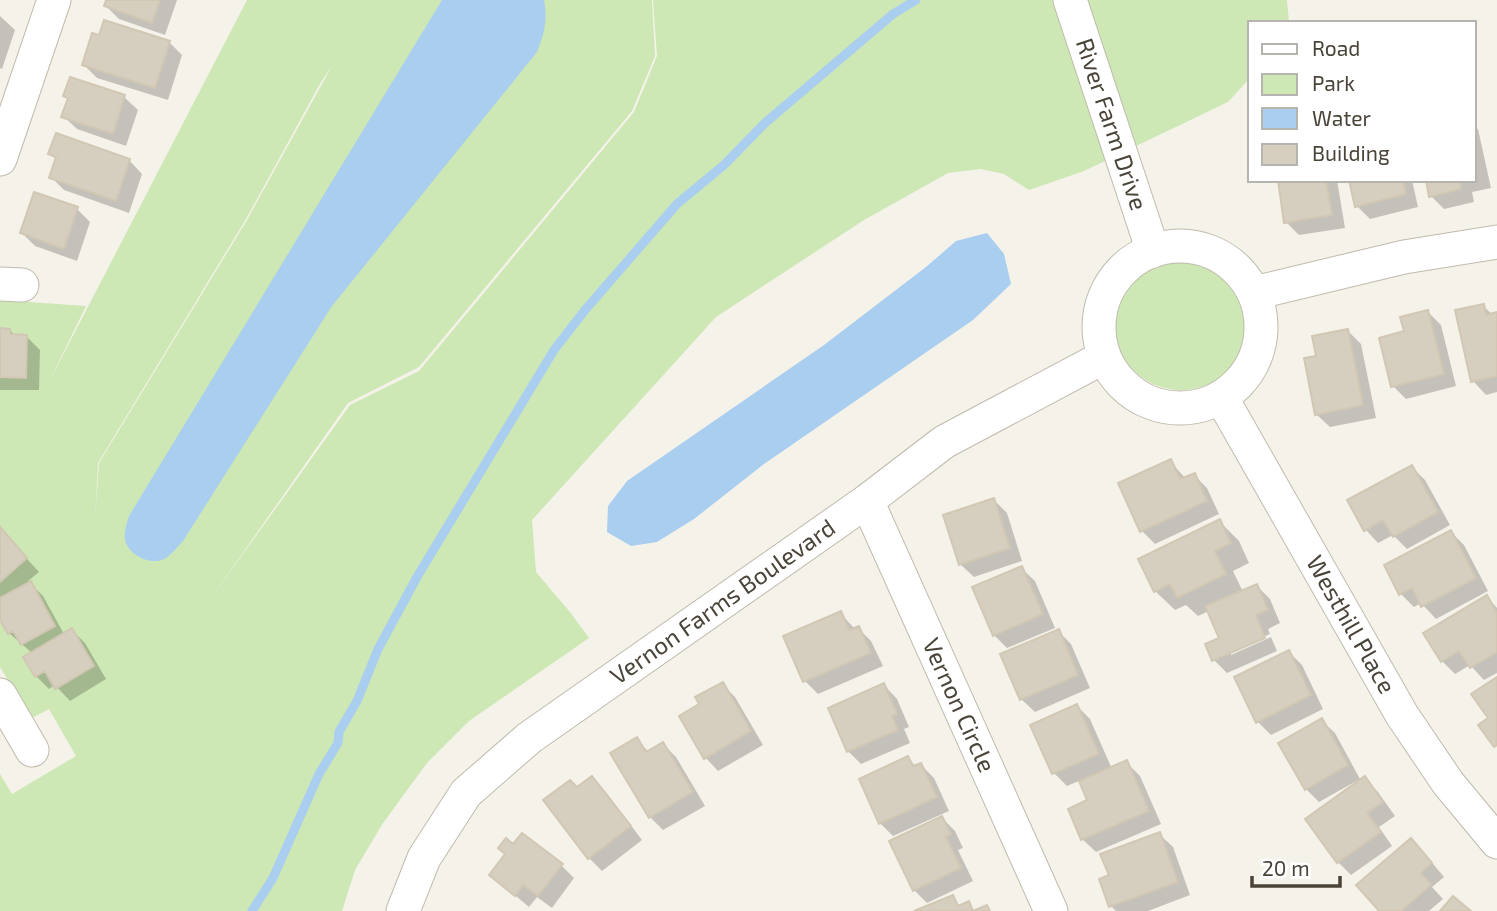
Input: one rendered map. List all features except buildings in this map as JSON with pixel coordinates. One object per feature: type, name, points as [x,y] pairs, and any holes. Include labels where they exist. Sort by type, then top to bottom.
[{"type":"street","points":[[0,159],[54,0]]},
{"type":"street","name":"River Farm Drive","points":[[1070,0],[1153,251]]},
{"type":"street","points":[[1254,293],[1404,257],[1497,242]]},
{"type":"street","points":[[1189,246],[1216,253],[1239,270],[1254,293],[1261,316],[1260,340],[1253,362],[1238,383],[1222,397],[1196,407],[1167,408],[1141,398],[1126,387],[1104,357],[1098,330],[1102,302],[1115,277],[1136,258],[1161,247],[1189,246]]},
{"type":"street","name":"Vernon Farms Boulevard","points":[[403,911],[424,858],[466,793],[529,738],[867,501],[944,442],[1104,357]]},
{"type":"street","name":"Westhill Place","points":[[1222,397],[1402,716],[1448,783],[1494,832]]},
{"type":"street","name":"Vernon Circle","points":[[867,501],[1051,911]]},
{"type":"street","points":[[0,695],[32,750]]},
{"type":"green space","points":[[247,0],[652,0],[655,56],[632,111],[419,367],[348,403],[207,604],[350,405],[419,371],[634,112],[657,56],[653,0],[1287,0],[1289,21],[1248,21],[1248,80],[1228,102],[1084,171],[1029,190],[1004,174],[980,169],[948,173],[864,220],[716,317],[532,520],[536,572],[589,638],[469,721],[427,763],[383,823],[355,870],[342,911],[0,911],[0,774],[12,794],[76,756],[49,709],[34,717],[29,715],[0,667],[0,300],[86,306],[49,382]],"holes":[[[332,66],[247,220],[99,463],[95,518],[98,463],[246,219]]]},
{"type":"green space","points":[[1181,256],[1207,261],[1228,276],[1243,297],[1248,323],[1243,349],[1228,370],[1207,385],[1181,390],[1155,385],[1134,370],[1119,349],[1114,323],[1119,297],[1134,276],[1155,261]]},
{"type":"water","points":[[442,0],[544,0],[545,27],[537,52],[332,306],[183,541],[160,560],[141,558],[130,550],[125,539],[129,516]]},
{"type":"water","points":[[987,233],[1004,254],[1011,284],[973,320],[764,464],[694,519],[657,542],[631,546],[607,532],[608,506],[627,481],[824,345],[956,241]]},
{"type":"waterway","points":[[252,911],[273,878],[319,774],[338,743],[339,732],[357,701],[378,649],[417,577],[554,350],[677,204],[724,165],[765,123],[893,14],[916,0]]}]
